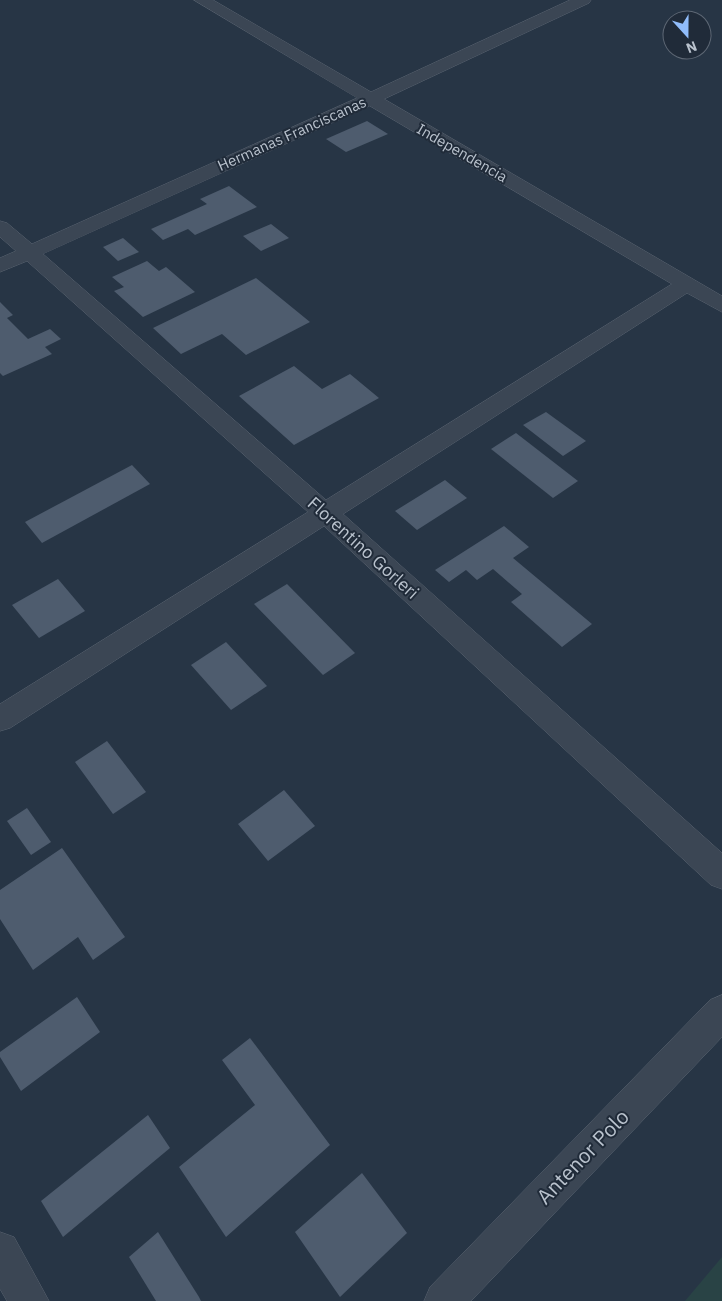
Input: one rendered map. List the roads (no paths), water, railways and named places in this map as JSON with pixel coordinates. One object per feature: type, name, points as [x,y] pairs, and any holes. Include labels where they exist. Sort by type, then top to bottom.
[{"type":"street","name":"Independencia","points":[[202,0],[722,305]]},
{"type":"street","name":"Hermanas Franciscanas","points":[[0,266],[370,99],[583,0]]},
{"type":"street","name":"Florentino Gorleri","points":[[0,227],[325,513],[722,874]]},
{"type":"street","points":[[0,719],[687,284]]},
{"type":"street","name":"Antenor Polo","points":[[444,1301],[722,1012]]},
{"type":"street","points":[[0,1252],[29,1301]]}]
